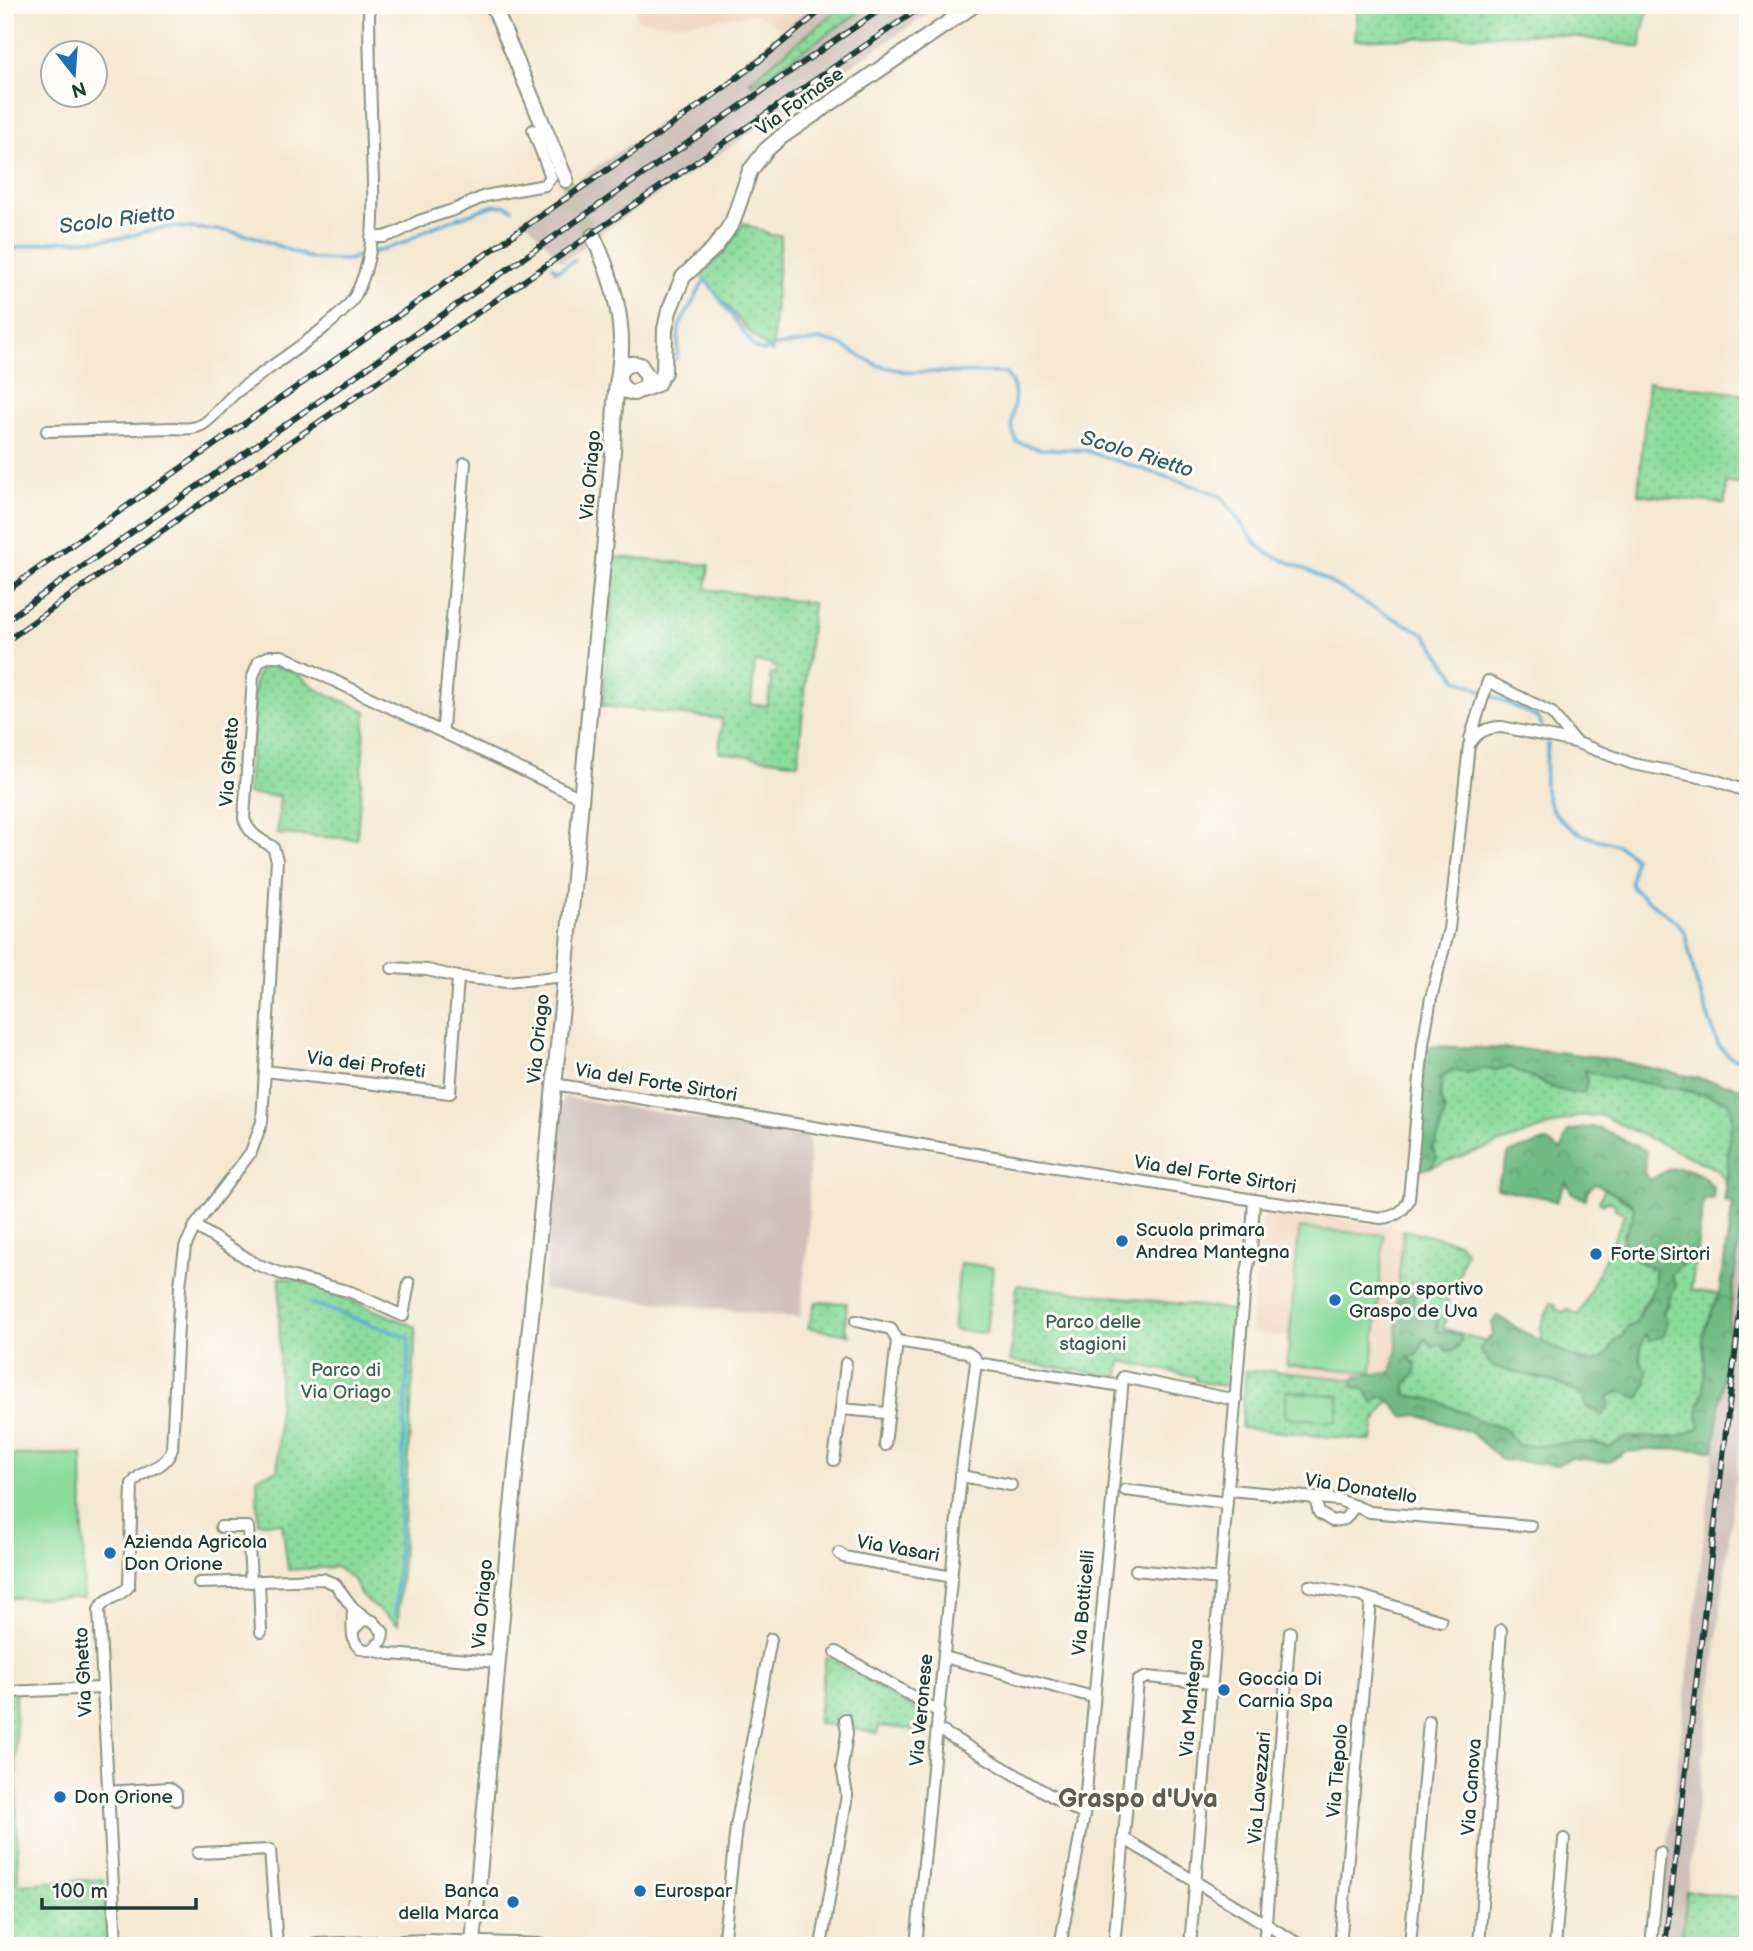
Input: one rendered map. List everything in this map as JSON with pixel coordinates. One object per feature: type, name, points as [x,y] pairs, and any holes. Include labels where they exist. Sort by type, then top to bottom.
[{"type":"street","points":[[47,431],[190,429],[201,426],[233,395],[332,321],[355,297],[370,247],[373,202],[369,5]]},
{"type":"street","points":[[493,5],[566,180]]},
{"type":"street","name":"Via Fornase","points":[[638,392],[657,384],[664,372],[663,345],[669,311],[683,277],[714,248],[726,232],[750,171],[766,150],[790,130],[974,5]]},
{"type":"street","points":[[370,247],[384,237],[485,195],[545,185],[551,177],[533,130]]},
{"type":"street","name":"Via Oriago","points":[[473,1942],[619,379],[621,347],[612,288],[593,236]]},
{"type":"street","points":[[638,392],[623,389],[619,379],[624,367],[652,358],[663,345]]},
{"type":"street","name":"Via Oriago","points":[[615,420],[628,397],[638,392],[648,377],[644,369],[633,364],[621,347]]},
{"type":"street","points":[[440,732],[443,727],[465,463]]},
{"type":"street","name":"Via Ghetto","points":[[116,1946],[99,1610],[102,1603],[124,1592],[129,1586],[132,1484],[137,1477],[163,1464],[172,1449],[185,1247],[195,1226],[255,1146],[262,1122],[277,860],[274,847],[256,838],[244,820],[253,677],[259,661],[270,656],[282,656],[581,798]]},
{"type":"street","name":"Via del Forte Sirtori","points":[[554,1084],[1254,1200],[1381,1218],[1400,1213],[1408,1202],[1423,1044],[1431,998],[1449,929],[1469,745],[1486,689],[1552,713],[1575,741]]},
{"type":"street","name":"Via del Forte Sirtori","points":[[1469,745],[1475,736],[1491,727],[1502,727],[1575,741],[1633,764],[1715,780],[1748,792]]},
{"type":"street","points":[[392,968],[427,970],[507,982],[565,976]]},
{"type":"street","name":"Via dei Profeti","points":[[265,1071],[450,1093],[458,976]]},
{"type":"street","name":"Via Mantegna","points":[[1190,1946],[1245,1272],[1251,1251],[1254,1200]]},
{"type":"street","points":[[195,1226],[256,1264],[282,1274],[351,1292],[403,1316],[409,1283]]},
{"type":"street","points":[[856,1321],[891,1329],[897,1341],[885,1446]]},
{"type":"street","points":[[897,1341],[967,1352],[975,1358],[976,1363],[1122,1386],[1123,1377],[1236,1400]]},
{"type":"street","points":[[834,1460],[846,1363]]},
{"type":"street","name":"Via Veronese","points":[[916,1946],[961,1476],[976,1363]]},
{"type":"street","name":"Via Botticelli","points":[[1060,1946],[1084,1815],[1122,1386]]},
{"type":"street","points":[[841,1409],[887,1413]]},
{"type":"street","points":[[961,1476],[1011,1485]]},
{"type":"street","points":[[1125,1490],[1227,1503]]},
{"type":"street","name":"Via Donatello","points":[[1229,1490],[1339,1500],[1370,1512],[1531,1526]]},
{"type":"street","points":[[1315,1498],[1319,1513],[1332,1521],[1345,1519],[1355,1506]]},
{"type":"street","points":[[221,1527],[248,1527],[261,1632]]},
{"type":"street","name":"Via Vasari","points":[[839,1553],[844,1557],[952,1577]]},
{"type":"street","points":[[1136,1570],[1220,1579]]},
{"type":"street","name":"Via Oriago","points":[[199,1583],[323,1578],[335,1584],[352,1608],[377,1623],[392,1645],[413,1654]]},
{"type":"street","points":[[1309,1586],[1362,1596],[1441,1621]]},
{"type":"street","name":"Via Tiepolo","points":[[1340,1946],[1371,1600]]},
{"type":"street","points":[[352,1608],[355,1644],[363,1650],[372,1650],[382,1641],[383,1632]]},
{"type":"street","points":[[353,1630],[359,1623],[369,1620]]},
{"type":"street","name":"Via Canova","points":[[1479,1946],[1501,1630]]},
{"type":"street","name":"Via Lavezzari","points":[[1264,1946],[1290,1632]]},
{"type":"street","points":[[723,1946],[736,1828],[771,1639]]},
{"type":"street","name":"Via Oriago","points":[[372,1650],[390,1654],[498,1662]]},
{"type":"street","points":[[836,1652],[939,1712]]},
{"type":"street","points":[[944,1657],[1093,1698]]},
{"type":"street","points":[[1114,1946],[1138,1681],[1147,1677],[1211,1683]]},
{"type":"street","points":[[5,1692],[102,1688]]},
{"type":"street","points":[[821,1946],[847,1795],[842,1766],[847,1733],[845,1719]]},
{"type":"street","points":[[1410,1946],[1429,1721]]},
{"type":"street","points":[[938,1732],[943,1732],[1084,1815]]},
{"type":"street","points":[[107,1792],[169,1788],[176,1793],[176,1800]]},
{"type":"street","points":[[1124,1838],[1302,1946]]},
{"type":"street","points":[[1555,1946],[1564,1839]]},
{"type":"street","points":[[198,1853],[270,1850],[277,1946]]},
{"type":"street","points":[[1651,1946],[1660,1853]]},
{"type":"street","points":[[316,1946],[473,1942],[539,1946]]},
{"type":"shaded area","points":[[636,5],[812,5],[783,30],[756,14],[675,24],[636,20]]},
{"type":"shaded area","points":[[812,5],[843,5],[752,84],[870,5],[942,5],[605,230],[562,262],[529,224],[521,219],[725,78]]},
{"type":"shaded area","points":[[563,1097],[809,1136],[809,1231],[800,1318],[543,1290]]},
{"type":"shaded area","points":[[1748,1161],[1748,1376],[1681,1946],[1656,1946]]},
{"type":"shaded area","points":[[1270,1205],[1403,1230],[1396,1305],[1397,1358],[1391,1377],[1377,1382],[1282,1373],[1287,1336],[1250,1333],[1263,1210]]},
{"type":"green space","points":[[843,5],[870,5],[752,85],[750,81]]},
{"type":"green space","points":[[1358,5],[1650,5],[1642,32],[1641,47],[1552,33],[1355,40]]},
{"type":"green space","points":[[743,223],[771,235],[781,235],[772,352],[752,335],[700,274],[722,255]]},
{"type":"green space","points":[[1748,366],[1748,485],[1726,483],[1725,504],[1638,494],[1648,382],[1744,394]]},
{"type":"green space","points":[[616,557],[709,565],[706,589],[813,603],[798,763],[719,752],[722,719],[602,706]],"holes":[[[755,662],[771,663],[771,666],[777,667],[776,674],[770,674],[772,681],[767,706],[751,704]]]},
{"type":"green space","points":[[276,665],[296,673],[320,691],[366,711],[357,839],[277,834],[280,796],[248,794],[255,679],[262,668]]},
{"type":"green space","points":[[1431,1046],[1540,1050],[1605,1058],[1748,1089],[1748,1161],[1714,1450],[1660,1449],[1625,1452],[1609,1462],[1571,1458],[1556,1465],[1502,1460],[1470,1432],[1417,1415],[1404,1417],[1389,1400],[1382,1396],[1373,1402],[1365,1390],[1352,1386],[1357,1375],[1391,1373],[1397,1351],[1396,1305],[1407,1293],[1416,1296],[1413,1306],[1418,1312],[1432,1307],[1439,1312],[1437,1331],[1461,1334],[1461,1342],[1455,1350],[1446,1351],[1442,1344],[1433,1347],[1425,1339],[1418,1355],[1408,1357],[1416,1363],[1415,1373],[1406,1384],[1407,1396],[1433,1400],[1504,1428],[1518,1445],[1586,1443],[1609,1447],[1628,1437],[1679,1436],[1700,1428],[1697,1414],[1703,1392],[1705,1363],[1702,1336],[1719,1294],[1733,1203],[1724,1201],[1731,1119],[1728,1101],[1585,1070],[1585,1092],[1572,1093],[1556,1089],[1510,1067],[1480,1069],[1467,1073],[1452,1070],[1442,1078],[1440,1096],[1445,1113],[1432,1149],[1437,1158],[1431,1167],[1421,1170],[1418,1167],[1425,1051]]},
{"type":"green space","points":[[1510,1067],[1556,1089],[1572,1093],[1584,1069],[1604,1076],[1728,1101],[1732,1109],[1727,1189],[1724,1179],[1716,1169],[1600,1115],[1579,1116],[1431,1167],[1436,1158],[1432,1149],[1445,1113],[1440,1096],[1442,1078],[1452,1070],[1464,1072]]},
{"type":"green space","points":[[1592,1127],[1604,1130],[1646,1151],[1644,1173],[1649,1180],[1678,1168],[1699,1174],[1714,1189],[1713,1199],[1704,1199],[1697,1249],[1671,1275],[1676,1285],[1663,1312],[1667,1324],[1664,1336],[1650,1340],[1645,1334],[1640,1354],[1647,1372],[1645,1387],[1639,1399],[1622,1391],[1609,1396],[1608,1408],[1603,1415],[1586,1407],[1584,1397],[1572,1389],[1552,1381],[1493,1367],[1479,1349],[1492,1335],[1492,1323],[1498,1316],[1522,1331],[1588,1362],[1603,1358],[1616,1339],[1622,1337],[1626,1328],[1636,1323],[1653,1286],[1655,1271],[1623,1251],[1634,1206],[1626,1199],[1595,1184],[1588,1190],[1585,1200],[1571,1192],[1566,1182],[1556,1202],[1496,1188],[1509,1153],[1545,1141],[1561,1150],[1568,1131]]},
{"type":"green space","points":[[1605,1189],[1634,1206],[1632,1221],[1622,1236],[1637,1260],[1655,1271],[1655,1279],[1632,1328],[1603,1359],[1588,1361],[1569,1356],[1546,1343],[1541,1329],[1551,1303],[1564,1313],[1568,1310],[1579,1315],[1625,1214],[1615,1209],[1615,1204],[1599,1201]]},
{"type":"green space","name":"Campo sportivo Graspo de Uva","points":[[1299,1228],[1384,1235],[1372,1372],[1287,1365]]},
{"type":"green space","points":[[1403,1230],[1458,1242],[1466,1250],[1458,1280],[1452,1287],[1411,1282],[1410,1291],[1447,1299],[1449,1307],[1443,1328],[1487,1342],[1552,1381],[1608,1408],[1608,1396],[1622,1391],[1639,1399],[1643,1385],[1640,1360],[1645,1333],[1667,1324],[1663,1312],[1669,1303],[1673,1270],[1685,1263],[1697,1249],[1691,1290],[1719,1294],[1702,1336],[1705,1363],[1703,1392],[1697,1414],[1700,1428],[1679,1436],[1628,1437],[1608,1448],[1594,1442],[1540,1447],[1517,1445],[1504,1428],[1433,1400],[1407,1397],[1406,1384],[1415,1373],[1408,1357],[1425,1339],[1461,1334],[1436,1331],[1432,1307],[1419,1312],[1413,1306],[1416,1297],[1407,1293],[1396,1305]]},
{"type":"green space","points":[[960,1263],[993,1267],[986,1333],[953,1330]]},
{"type":"green space","name":"Parco di Via Oriago","points":[[280,1277],[305,1282],[416,1327],[398,1624],[360,1594],[354,1580],[336,1567],[288,1570],[282,1523],[258,1523],[257,1477],[278,1470]]},
{"type":"green space","name":"Parco delle stagioni","points":[[1017,1285],[1240,1311],[1236,1369],[1230,1370],[1229,1387],[1121,1361],[1119,1377],[1010,1361]]},
{"type":"green space","points":[[815,1302],[847,1303],[845,1328],[850,1335],[808,1328]]},
{"type":"green space","points":[[1246,1371],[1377,1382],[1389,1400],[1375,1422],[1372,1441],[1241,1428]]},
{"type":"green space","points":[[1287,1391],[1339,1396],[1337,1422],[1285,1417]]},
{"type":"green space","points":[[82,1454],[84,1598],[5,1598],[5,1455]]},
{"type":"green space","points":[[826,1656],[929,1719],[927,1731],[879,1726],[878,1733],[852,1729],[853,1717],[846,1711],[836,1714],[834,1720],[839,1727],[817,1723]]},
{"type":"green space","points":[[5,1689],[15,1690],[18,1884],[103,1879],[110,1946],[5,1946]]},
{"type":"green space","points":[[1687,1891],[1746,1899],[1740,1946],[1681,1946]]},
{"type":"green space","points":[[1745,1894],[1748,1894],[1748,1946],[1738,1946]]},
{"type":"waterway","name":"Scolo Rietto","points":[[5,250],[51,242],[121,238],[175,227],[228,231],[255,237],[312,259],[347,260],[404,243],[428,229],[494,205],[512,209]]},
{"type":"waterway","name":"Scolo Rietto","points":[[553,266],[556,271],[575,260]]},
{"type":"waterway","name":"Scolo Rietto","points":[[677,359],[679,327],[705,279],[755,348],[764,351],[776,346],[822,340],[839,344],[877,365],[907,372],[1005,373],[1013,386],[1012,427],[1017,442],[1040,449],[1084,450],[1222,497],[1254,541],[1267,553],[1314,573],[1425,634],[1457,679],[1538,718],[1542,725]]},
{"type":"waterway","name":"Scolo Rietto","points":[[1548,744],[1545,788],[1551,807],[1563,821],[1578,832],[1617,845],[1634,858],[1631,883],[1633,889],[1678,923],[1685,933],[1696,981],[1718,1045],[1730,1057],[1748,1062]]},
{"type":"waterway","points":[[311,1303],[409,1338],[395,1615]]},
{"type":"tunnel","points":[[566,180],[593,236]]},
{"type":"railway","points":[[5,592],[674,123],[752,66],[827,5]]},
{"type":"railway","points":[[5,621],[887,5]]},
{"type":"railway","points":[[5,642],[177,520],[924,5]]},
{"type":"railway","points":[[1665,1946],[1748,1245]]},
{"type":"place","name":"Scuola primara Andrea Mantegna","points":[[1122,1241]]},
{"type":"place","name":"Forte Sirtori","points":[[1596,1254]]},
{"type":"place","name":"Campo sportivo Graspo de Uva","points":[[1335,1300]]},
{"type":"place","name":"Azienda Agricola Don Orione","points":[[110,1553]]},
{"type":"place","name":"Goccia Di Carnia Spa","points":[[1224,1690]]},
{"type":"place","name":"Don Orione","points":[[60,1797]]},
{"type":"place","name":"Eurospar","points":[[640,1891]]},
{"type":"place","name":"Banca della Marca","points":[[513,1902]]},
{"type":"district","name":"Graspo d'Uva","points":[[1138,1799]]}]
